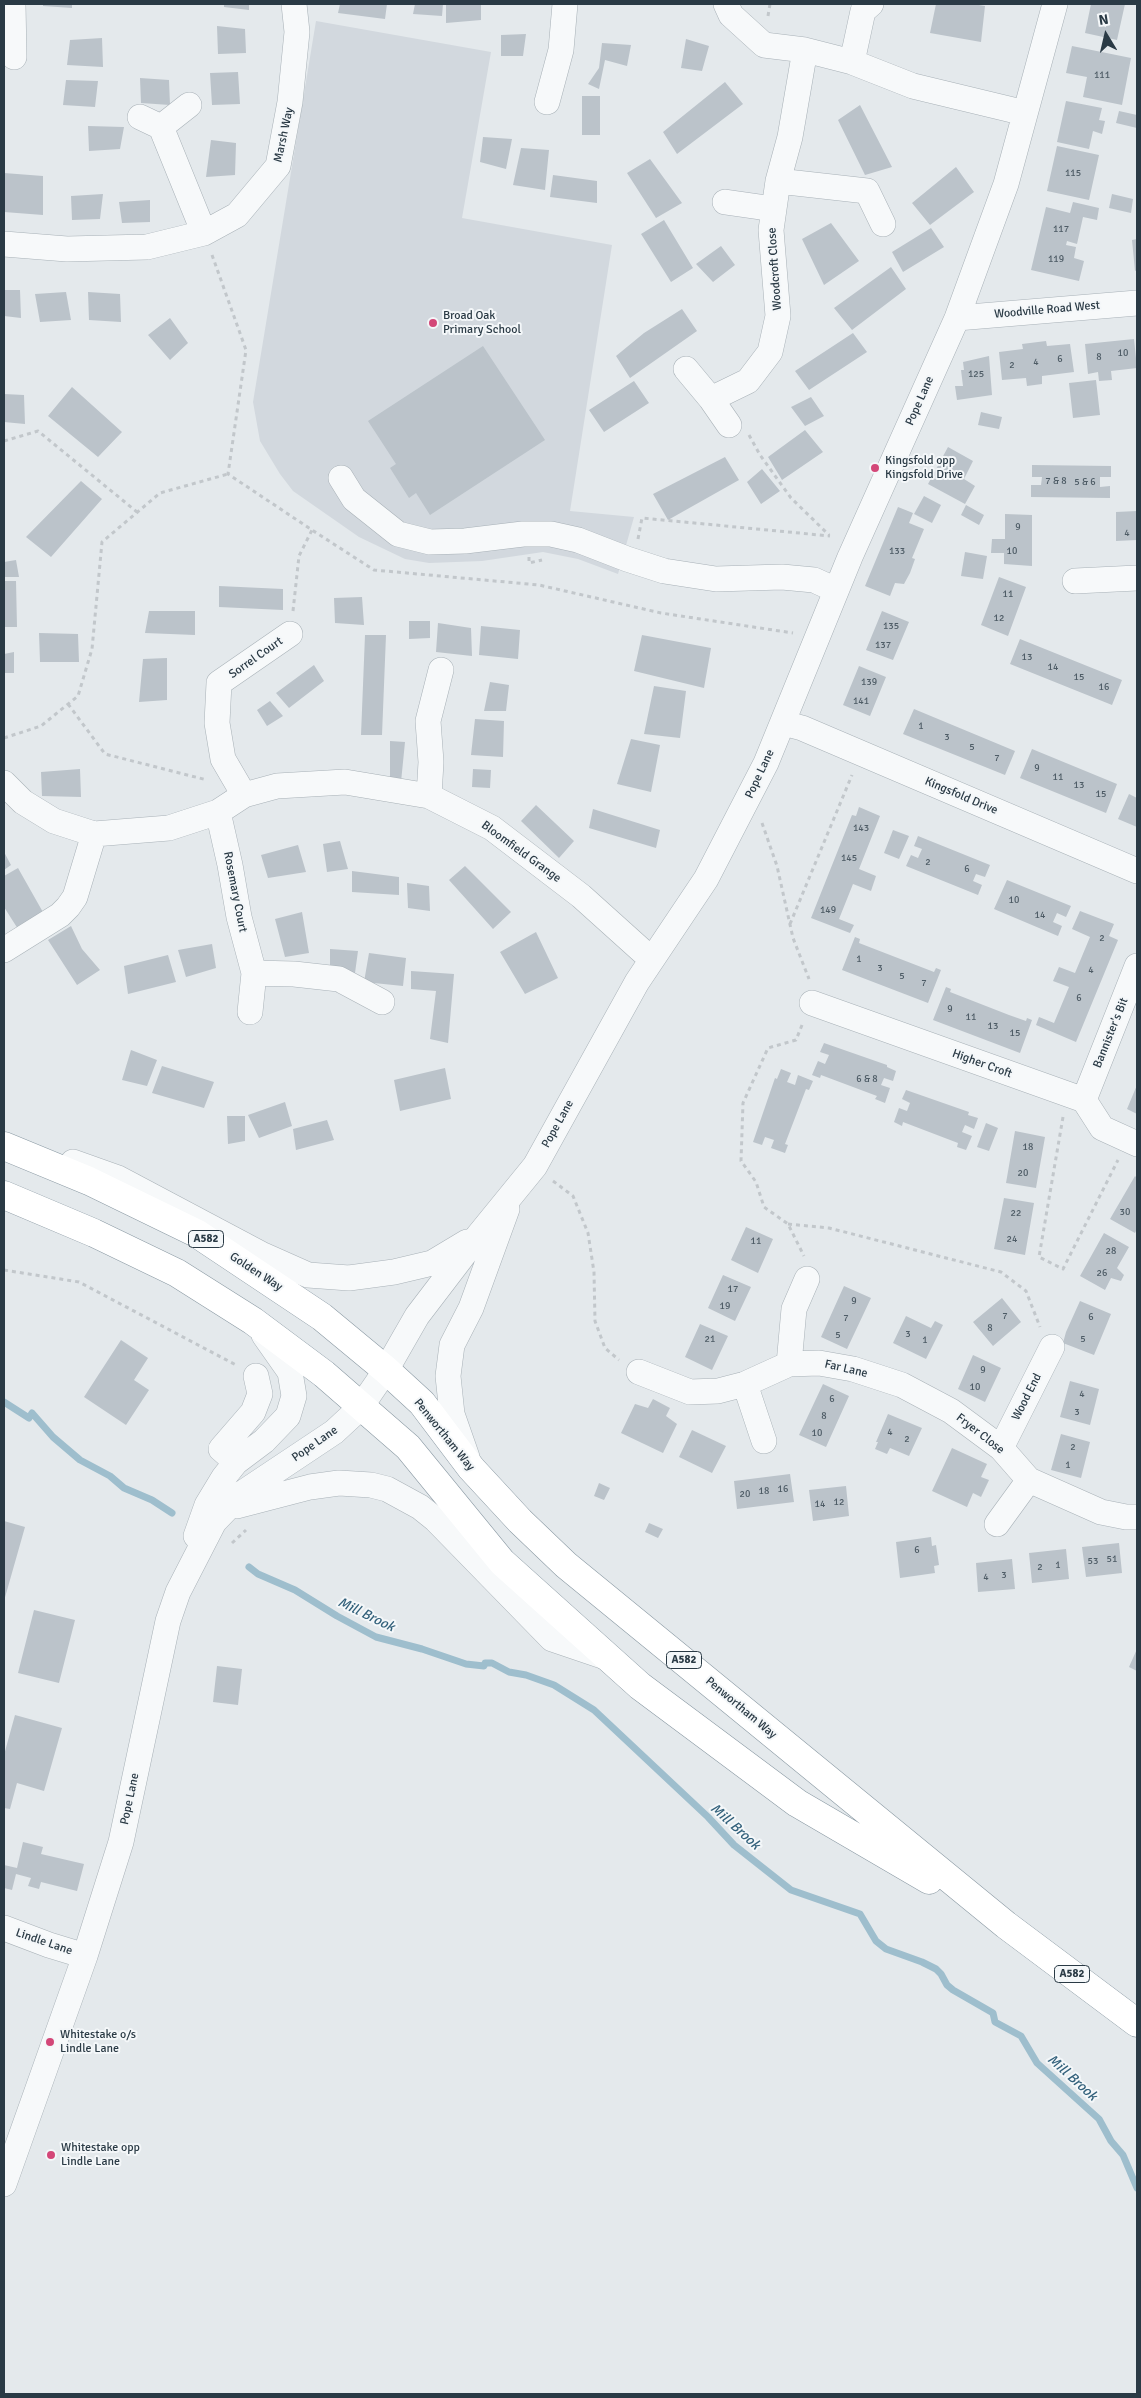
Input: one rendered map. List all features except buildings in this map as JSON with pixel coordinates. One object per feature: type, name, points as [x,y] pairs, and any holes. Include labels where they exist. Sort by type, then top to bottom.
[{"type":"highway","name":"Golden Way","points":[[11,1150],[89,1181],[196,1233],[302,1302],[386,1370]]},
{"type":"highway","name":"A582","points":[[4,1195],[94,1233],[177,1273],[253,1321],[324,1374],[360,1408]]},
{"type":"highway","name":"Penwortham Way","points":[[386,1370],[422,1403],[471,1468],[520,1521],[566,1565],[1006,1925],[1137,2023]]},
{"type":"highway","name":"Penwortham Way","points":[[360,1408],[408,1447],[502,1562],[640,1686],[797,1803],[1006,1925]]},
{"type":"street","points":[[13,4],[14,57]]},
{"type":"street","name":"Marsh Way","points":[[4,244],[67,249],[147,247],[204,233],[237,215],[278,166],[290,102],[297,32],[294,4]]},
{"type":"street","points":[[547,102],[561,50],[565,4]]},
{"type":"street","points":[[726,4],[731,15],[764,45],[804,50],[852,62],[913,86],[1025,113]]},
{"type":"street","points":[[852,62],[863,11],[871,4]]},
{"type":"street","name":"Pope Lane","points":[[4,2184],[85,1956],[121,1842],[168,1621],[178,1592],[193,1560],[214,1522],[241,1494],[334,1432],[360,1408],[386,1370],[417,1316],[478,1236],[535,1166],[651,959],[706,879],[752,794],[819,637],[850,557],[957,318],[1006,184],[1055,4]]},
{"type":"street","name":"Woodcroft Close","points":[[711,399],[748,381],[770,352],[778,316],[770,230],[778,181],[790,138],[804,50]]},
{"type":"street","points":[[189,105],[150,122],[204,233]]},
{"type":"street","points":[[778,181],[875,185],[883,224]]},
{"type":"street","points":[[725,202],[774,209]]},
{"type":"street","name":"Woodville Road West","points":[[957,318],[1137,303]]},
{"type":"street","points":[[686,369],[711,399],[729,425]]},
{"type":"street","points":[[341,478],[354,499],[398,534],[430,542],[466,542],[523,534],[551,534],[578,540],[664,571],[716,579],[782,577],[814,580],[836,590]]},
{"type":"street","points":[[1075,582],[1137,578]]},
{"type":"street","name":"Sorrel Court","points":[[244,795],[223,759],[217,723],[219,684],[290,634]]},
{"type":"street","points":[[430,796],[431,762],[428,721],[441,670]]},
{"type":"street","name":"Kingsfold Drive","points":[[783,723],[802,728],[1137,871]]},
{"type":"street","name":"Bloomfield Grange","points":[[4,783],[23,802],[54,821],[94,834],[169,828],[218,812],[244,795],[277,786],[345,782],[430,796],[492,828],[581,896],[651,959]]},
{"type":"street","name":"Rosemary Court","points":[[218,812],[239,916],[254,973],[250,1012]]},
{"type":"street","points":[[4,950],[60,915],[68,907],[74,897],[94,834]]},
{"type":"street","name":"Bannister's Bit","points":[[1075,1097],[1137,966]]},
{"type":"street","points":[[254,973],[294,974],[339,979],[382,1002]]},
{"type":"street","name":"Higher Croft","points":[[812,1003],[1075,1097]]},
{"type":"street","points":[[1075,1097],[1102,1128],[1133,1142]]},
{"type":"street","points":[[11,1150],[72,1161],[118,1178],[263,1255],[308,1275],[349,1278],[394,1272],[432,1263],[478,1236]]},
{"type":"street","points":[[471,1468],[452,1414],[448,1376],[452,1345],[471,1308],[511,1197]]},
{"type":"street","points":[[789,1364],[794,1309],[807,1280]]},
{"type":"street","points":[[193,1560],[198,1527],[207,1505],[236,1462],[264,1441],[288,1416],[294,1396],[290,1372],[274,1347],[253,1321]]},
{"type":"street","name":"Wood End","points":[[1001,1448],[1052,1347]]},
{"type":"street","name":"Far Lane","points":[[640,1372],[690,1392],[718,1391],[745,1384],[789,1364],[819,1363],[902,1385]]},
{"type":"street","points":[[236,1462],[220,1449],[253,1412],[260,1394],[256,1376]]},
{"type":"street","points":[[745,1384],[764,1441]]},
{"type":"street","name":"Fryer Close","points":[[902,1385],[951,1411],[1001,1448],[1030,1480],[1101,1512],[1126,1517],[1137,1517]]},
{"type":"street","points":[[997,1524],[1030,1480]]},
{"type":"street","points":[[226,1510],[310,1487],[339,1483],[371,1485],[387,1489],[420,1507],[435,1518],[552,1639],[608,1658]]},
{"type":"street","name":"Lindle Lane","points":[[4,1928],[85,1956]]},
{"type":"path","points":[[204,233],[246,350],[228,474]]},
{"type":"path","points":[[729,425],[742,422],[760,456],[791,498],[850,557]]},
{"type":"path","points":[[4,441],[38,431],[137,512]]},
{"type":"path","points":[[4,738],[41,726],[78,696],[92,649],[102,542],[160,494],[228,474]]},
{"type":"path","points":[[228,474],[374,570],[539,585],[661,613],[819,637]]},
{"type":"path","points":[[635,561],[642,518],[830,536]]},
{"type":"path","points":[[290,634],[299,556],[312,530]]},
{"type":"path","points":[[68,704],[105,754],[211,780],[244,795]]},
{"type":"path","points":[[790,925],[861,754]]},
{"type":"path","points":[[752,794],[776,866],[790,925],[812,986],[812,1003],[796,1040],[768,1048],[743,1103],[741,1161],[756,1182],[764,1208],[788,1224],[803,1251],[807,1280]]},
{"type":"path","points":[[1075,1097],[1039,1257],[1062,1269],[1133,1142]]},
{"type":"path","points":[[535,1166],[573,1196],[588,1233],[594,1272],[595,1321],[605,1348],[615,1358],[640,1372]]},
{"type":"path","points":[[788,1224],[829,1228],[1001,1272],[1026,1291],[1039,1326],[1052,1347]]},
{"type":"path","points":[[4,1270],[79,1282],[256,1376]]},
{"type":"path","points":[[225,1550],[251,1527]]},
{"type":"shaded area","name":"Broad Oak Primary School","points":[[316,21],[491,52],[462,218],[612,245],[570,511],[634,517],[618,574],[578,559],[543,552],[482,561],[429,563],[405,559],[359,537],[293,491],[260,441],[253,402]]},
{"type":"waterway","name":"Mill Brook","points":[[4,1402],[29,1418],[32,1413],[53,1437],[80,1460],[110,1476],[124,1488],[152,1500],[172,1513]]},
{"type":"waterway","name":"Mill Brook","points":[[249,1567],[258,1574],[295,1590],[376,1637],[422,1649],[466,1664],[484,1666],[485,1663],[492,1663],[509,1672],[526,1675],[554,1685],[594,1710],[708,1817],[734,1845],[791,1890],[860,1914],[876,1941],[886,1949],[936,1969],[947,1985],[953,1990],[993,2013],[995,2022],[1021,2036],[1037,2063],[1099,2119],[1111,2141],[1123,2155],[1137,2188]]},
{"type":"place","name":"Broad Oak Primary School","points":[[433,323]]},
{"type":"place","name":"Kingsfold opp Kingsfold Drive","points":[[875,468]]},
{"type":"place","name":"Whitestake o/s Lindle Lane","points":[[50,2042]]},
{"type":"place","name":"Whitestake opp Lindle Lane","points":[[51,2155]]}]
